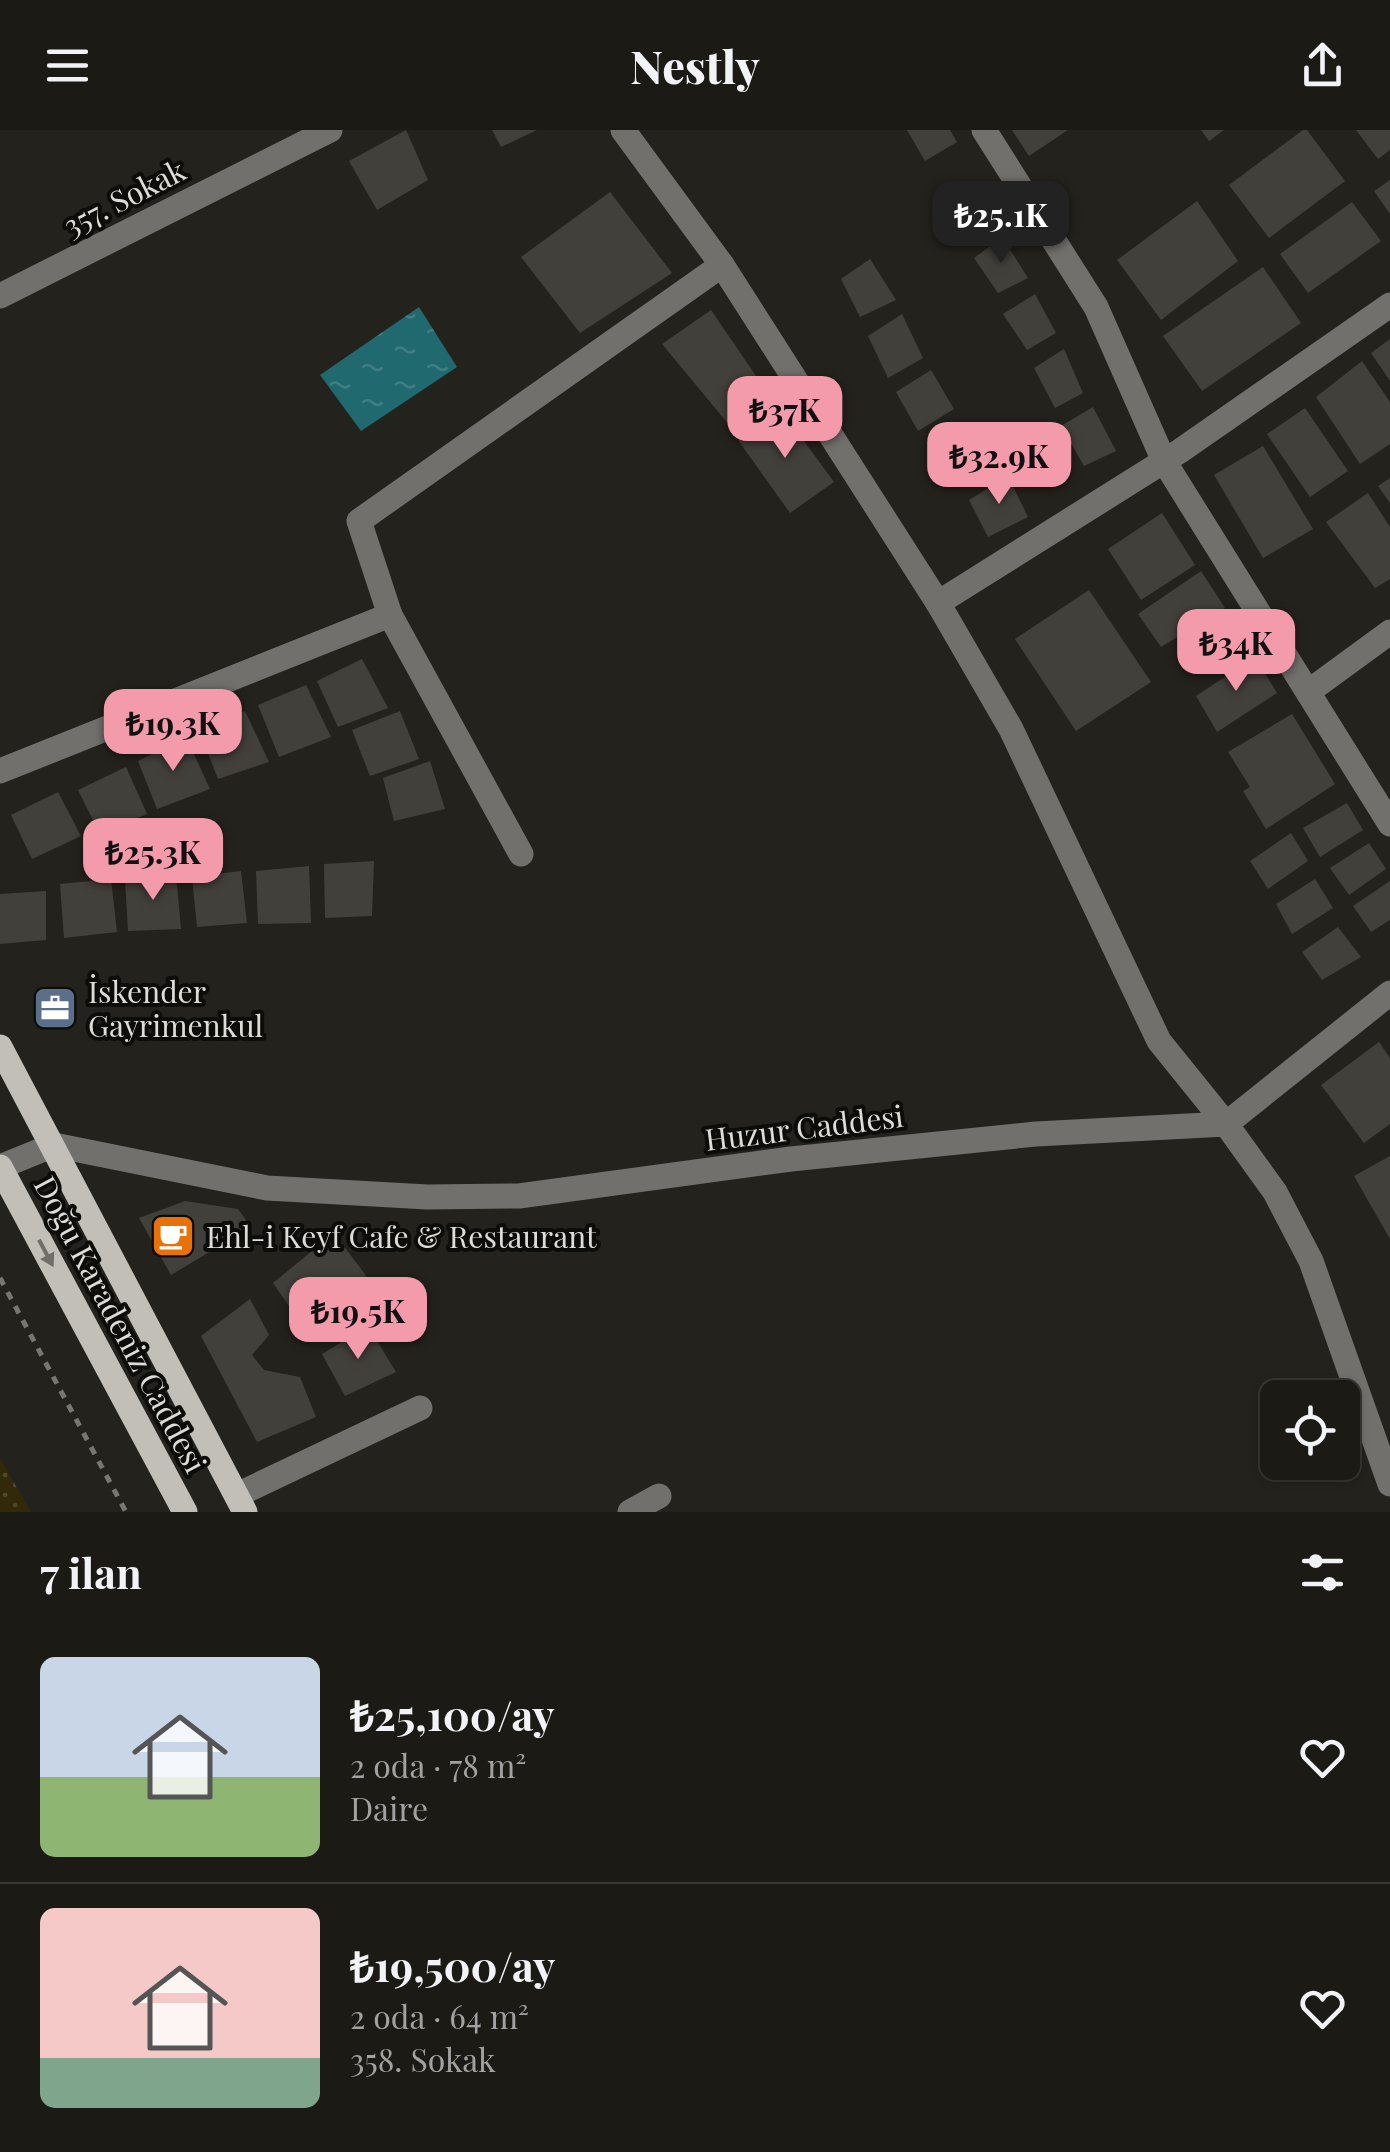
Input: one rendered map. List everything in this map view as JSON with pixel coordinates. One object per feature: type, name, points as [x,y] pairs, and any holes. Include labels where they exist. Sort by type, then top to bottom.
[{"type":"main road","name":"Doğu Karadeniz Caddesi","points":[[0,1047],[241,1504]]},
{"type":"main road","name":"Doğu Karadeniz Caddesi","points":[[0,1167],[185,1512]]},
{"type":"street","name":"357. Sokak","points":[[0,296],[330,130]]},
{"type":"street","points":[[623,130],[722,265],[938,604],[1012,729],[1160,1041],[1275,1192],[1311,1261],[1390,1484]]},
{"type":"street","points":[[984,130],[1096,307],[1164,461],[1390,824]]},
{"type":"street","points":[[522,854],[390,615],[359,522],[722,265]]},
{"type":"street","points":[[938,604],[1164,461],[1390,305]]},
{"type":"street","points":[[0,772],[390,615]]},
{"type":"street","points":[[1308,692],[1390,632]]},
{"type":"street","points":[[1226,1124],[1390,992]]},
{"type":"street","name":"Huzur Caddesi","points":[[54,1146],[267,1188],[427,1197],[519,1196],[792,1159],[980,1140],[1226,1124]]},
{"type":"street","points":[[0,1167],[54,1146]]},
{"type":"street","points":[[241,1504],[420,1408]]},
{"type":"street","points":[[630,1512],[659,1496]]},
{"type":"path","points":[[0,1278],[126,1512]]},
{"type":"sand","points":[[0,1458],[31,1512],[0,1512]]},
{"type":"water","points":[[419,307],[457,367],[361,431],[320,375]]},
{"type":"building","points":[[406,130],[428,180],[377,210],[349,161]]},
{"type":"building","points":[[492,130],[537,130],[501,147]]},
{"type":"building","points":[[907,130],[950,130],[957,142],[925,161]]},
{"type":"building","points":[[1012,130],[1068,130],[1029,156]]},
{"type":"building","points":[[1201,130],[1224,130],[1209,141]]},
{"type":"building","points":[[1307,130],[1345,181],[1269,238],[1229,185]]},
{"type":"building","points":[[1356,130],[1390,130],[1390,150],[1378,159]]},
{"type":"building","points":[[1390,180],[1390,214],[1374,191]]},
{"type":"building","points":[[976,181],[994,223],[963,240],[939,199]]},
{"type":"building","points":[[610,192],[672,273],[580,333],[521,257]]},
{"type":"building","points":[[1197,201],[1238,261],[1161,320],[1117,260]]},
{"type":"building","points":[[1352,202],[1381,241],[1308,293],[1280,254]]},
{"type":"building","points":[[1002,237],[1028,278],[998,293],[974,258]]},
{"type":"building","points":[[870,259],[896,300],[860,317],[841,279]]},
{"type":"building","points":[[1263,267],[1301,323],[1202,391],[1163,336]]},
{"type":"building","points":[[1035,294],[1056,333],[1027,350],[1003,314]]},
{"type":"building","points":[[711,310],[769,395],[730,426],[662,344]]},
{"type":"building","points":[[902,314],[923,358],[888,378],[868,336]]},
{"type":"building","points":[[1390,339],[1390,381],[1371,353]]},
{"type":"building","points":[[1064,349],[1083,393],[1055,408],[1034,368]]},
{"type":"building","points":[[1362,361],[1390,402],[1390,444],[1360,464],[1316,397]]},
{"type":"building","points":[[931,370],[954,409],[918,431],[896,392]]},
{"type":"building","points":[[779,407],[834,482],[790,513],[738,440]]},
{"type":"building","points":[[1093,407],[1116,451],[1084,466],[1061,426]]},
{"type":"building","points":[[1305,408],[1348,471],[1310,497],[1267,434]]},
{"type":"building","points":[[965,427],[985,466],[951,486],[928,446]]},
{"type":"building","points":[[1263,446],[1313,529],[1263,558],[1214,475]]},
{"type":"building","points":[[1008,476],[1028,517],[988,537],[969,500]]},
{"type":"building","points":[[1390,478],[1390,503],[1378,486]]},
{"type":"building","points":[[1368,493],[1390,527],[1390,579],[1375,588],[1326,522]]},
{"type":"building","points":[[1162,513],[1195,565],[1141,600],[1108,549]]},
{"type":"building","points":[[1201,571],[1225,608],[1161,647],[1138,614]]},
{"type":"building","points":[[1089,590],[1151,682],[1076,731],[1015,639]]},
{"type":"building","points":[[1255,657],[1277,693],[1217,732],[1196,696]]},
{"type":"building","points":[[362,659],[388,708],[338,727],[317,681]]},
{"type":"building","points":[[306,685],[331,737],[279,757],[258,705]]},
{"type":"building","points":[[245,711],[269,762],[218,779],[199,730]]},
{"type":"building","points":[[400,711],[419,759],[370,776],[352,730]]},
{"type":"building","points":[[1292,714],[1335,784],[1266,829],[1243,791],[1250,787],[1228,752]]},
{"type":"building","points":[[186,737],[210,789],[157,809],[138,761]]},
{"type":"building","points":[[430,761],[445,809],[394,821],[383,778]]},
{"type":"building","points":[[126,767],[147,814],[100,834],[78,790]]},
{"type":"building","points":[[58,792],[81,836],[32,859],[11,815]]},
{"type":"building","points":[[1347,803],[1363,830],[1320,857],[1303,828]]},
{"type":"building","points":[[1291,833],[1308,861],[1268,889],[1250,861]]},
{"type":"building","points":[[1369,843],[1386,869],[1349,895],[1330,868]]},
{"type":"building","points":[[374,861],[372,916],[325,918],[324,864]]},
{"type":"building","points":[[309,866],[311,923],[258,924],[256,871]]},
{"type":"building","points":[[241,871],[247,923],[197,927],[192,877]]},
{"type":"building","points":[[176,873],[181,929],[128,931],[125,879]]},
{"type":"building","points":[[111,879],[117,932],[64,938],[60,884]]},
{"type":"building","points":[[1315,879],[1333,908],[1292,934],[1276,904]]},
{"type":"building","points":[[1390,881],[1390,920],[1371,932],[1353,906]]},
{"type":"building","points":[[46,891],[46,940],[0,944],[0,894]]},
{"type":"building","points":[[1338,927],[1361,957],[1322,980],[1302,952]]},
{"type":"building","points":[[1379,1042],[1390,1058],[1390,1124],[1364,1143],[1321,1085]]},
{"type":"building","points":[[1390,1156],[1390,1239],[1354,1176]]},
{"type":"building","points":[[185,1201],[238,1209],[251,1227],[171,1275],[139,1218]]},
{"type":"building","points":[[334,1233],[367,1277],[296,1316],[273,1283]]},
{"type":"building","points":[[250,1299],[269,1335],[252,1355],[264,1370],[300,1377],[316,1417],[257,1442],[201,1336]]},
{"type":"building","points":[[368,1326],[396,1372],[345,1396],[322,1354]]},
{"type":"place","name":"İskender Gayrimenkul","points":[[55,1008]]},
{"type":"place","name":"Ehl-i Keyf Cafe & Restaurant","points":[[173,1236]]}]
